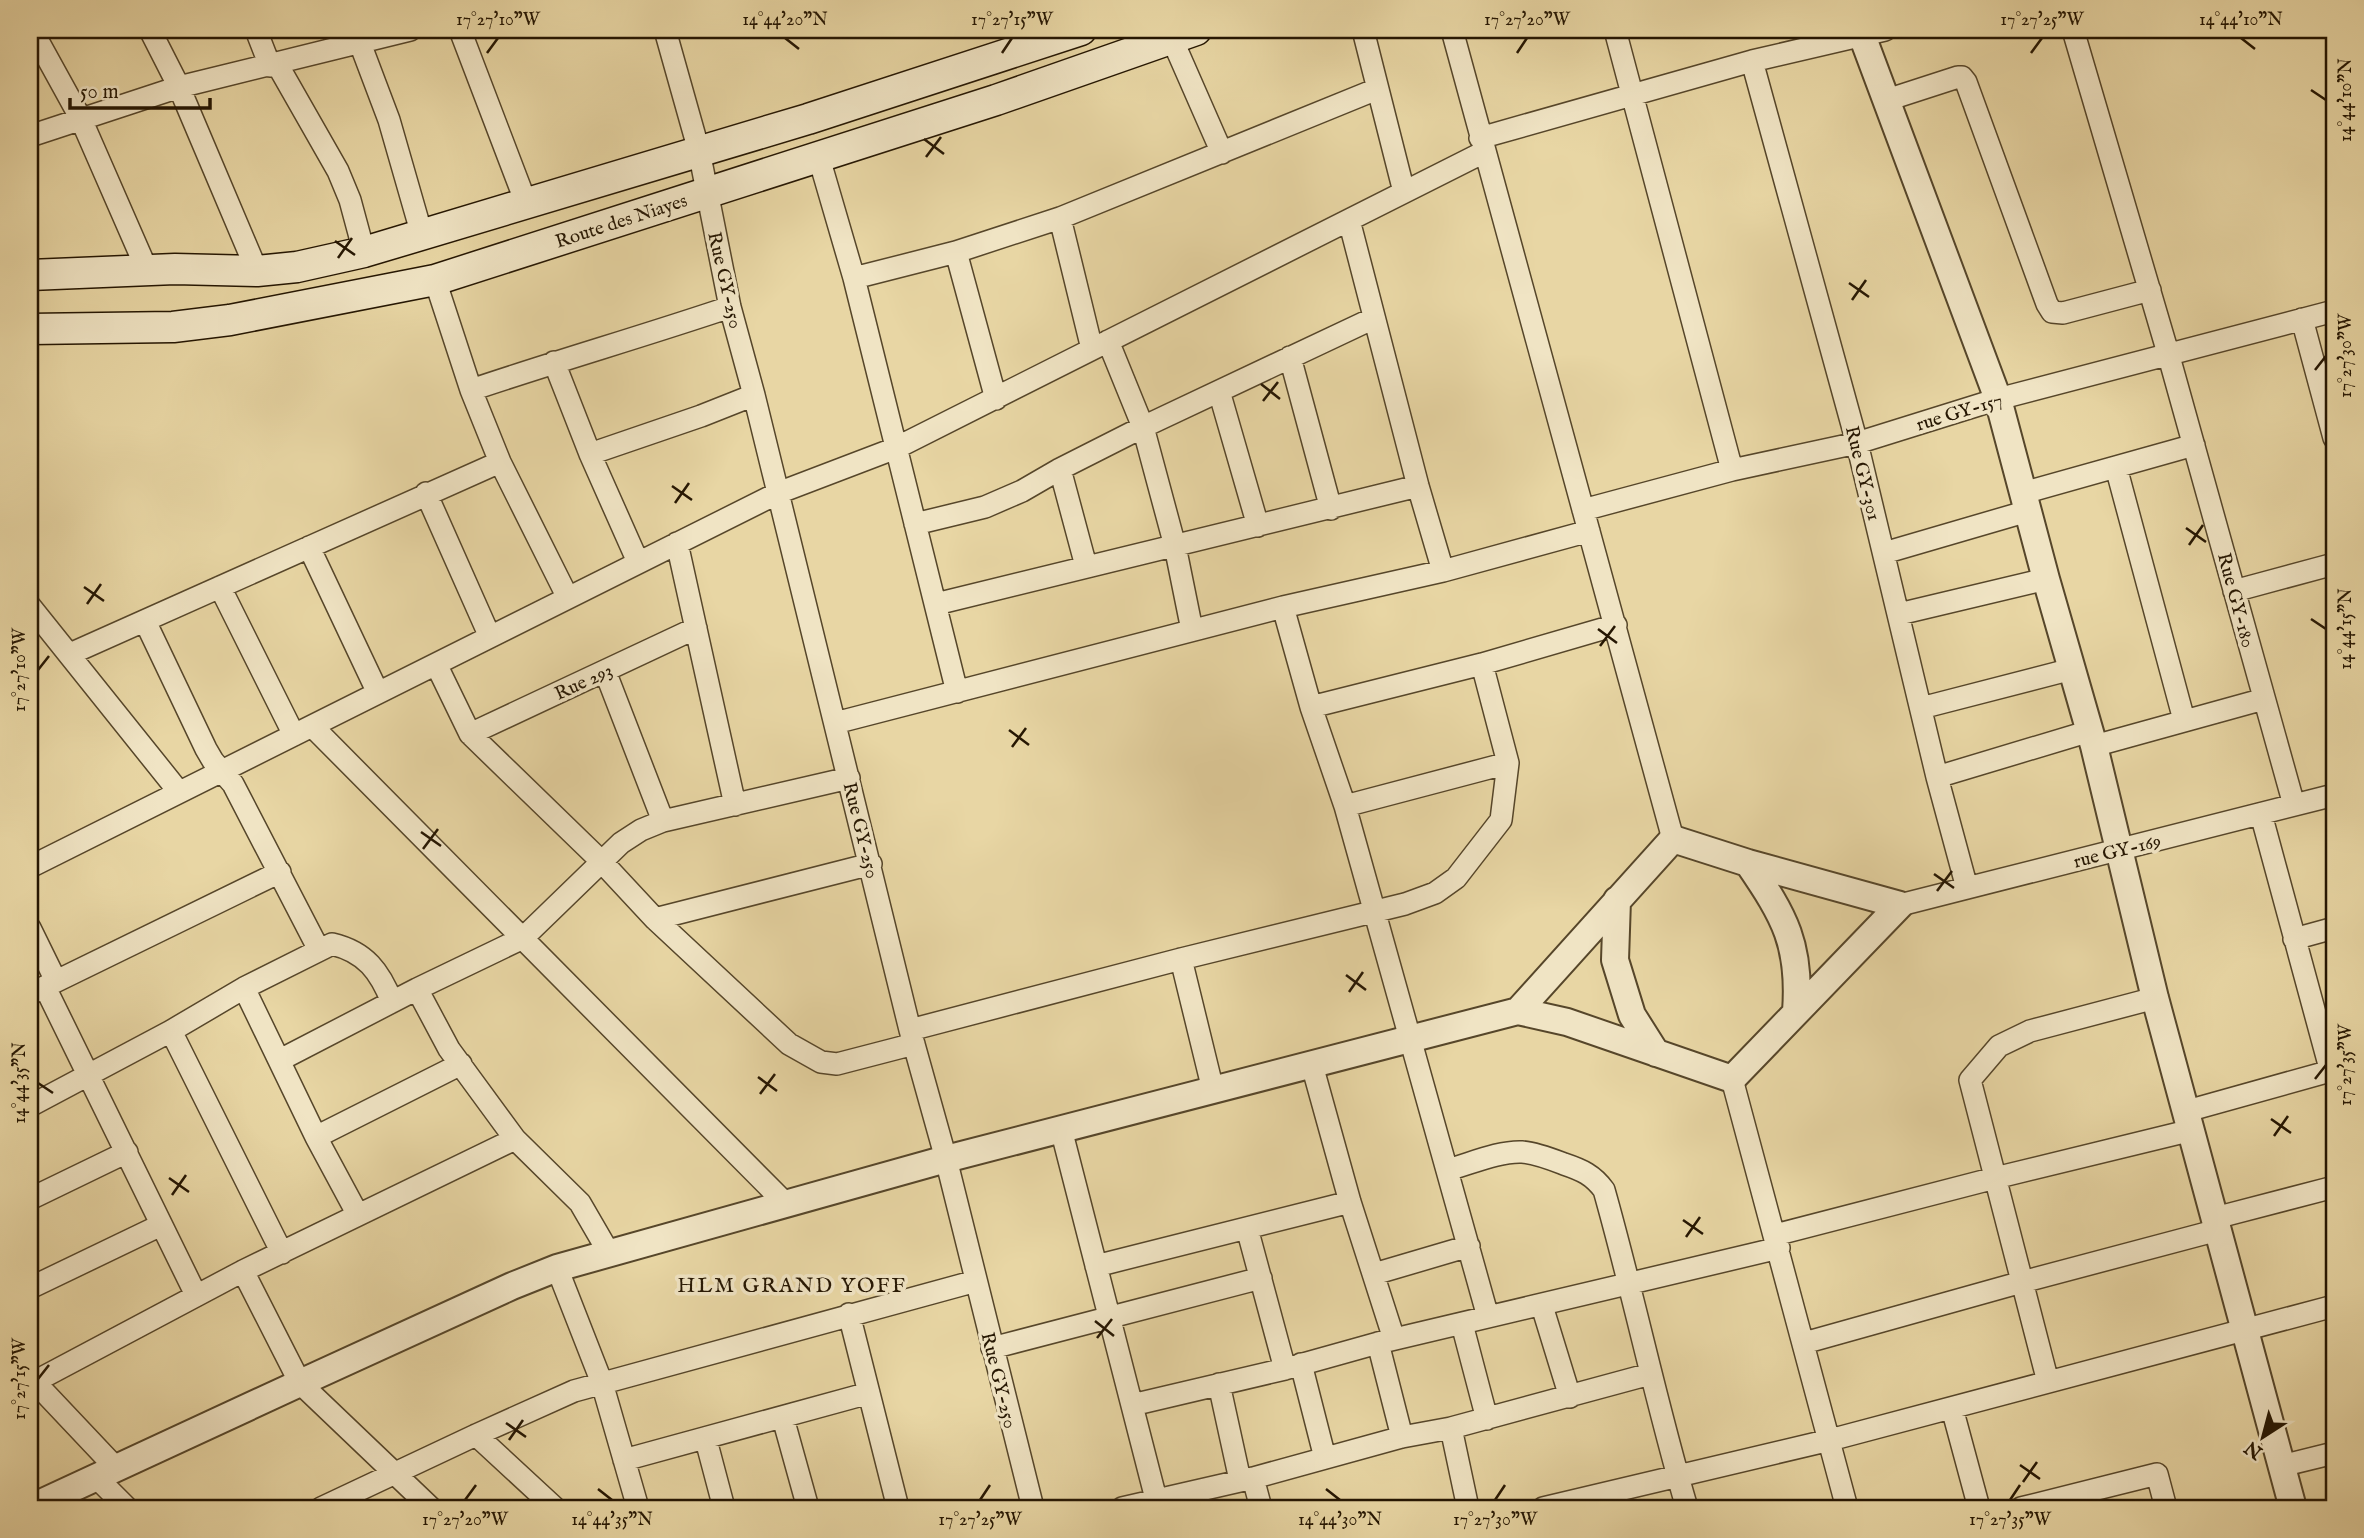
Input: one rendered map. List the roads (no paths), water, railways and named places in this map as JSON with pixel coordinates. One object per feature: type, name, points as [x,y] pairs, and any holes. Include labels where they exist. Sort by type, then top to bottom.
[{"type":"main road","points":[[31,273],[257,271],[297,267],[422,235],[808,119],[1071,31]]},
{"type":"main road","name":"Route des Niayes","points":[[30,329],[173,327],[230,320],[435,280],[819,158],[1184,34]]},
{"type":"street","points":[[32,30],[81,119],[146,270]]},
{"type":"street","points":[[150,30],[179,87],[257,271]]},
{"type":"street","points":[[256,30],[338,171],[350,201],[364,251]]},
{"type":"street","points":[[30,136],[179,87],[274,64],[357,36],[410,30]]},
{"type":"street","points":[[460,30],[526,203]]},
{"type":"street","name":"Rue GY-250","points":[[665,30],[699,151],[730,307],[1032,1508]]},
{"type":"street","points":[[1036,30],[1071,31]]},
{"type":"street","points":[[1363,30],[1404,192]]},
{"type":"street","points":[[1451,30],[1673,839]]},
{"type":"street","points":[[1615,30],[1732,470]]},
{"type":"street","name":"Rue GY-180","points":[[2073,30],[2150,289],[2294,805]]},
{"type":"street","points":[[30,867],[778,492],[896,447],[996,399],[1404,192],[1482,145],[1632,94],[1869,32],[1887,100],[1998,399],[2092,739],[2155,998],[2293,1508]]},
{"type":"street","points":[[1184,34],[1222,153]]},
{"type":"street","points":[[357,36],[389,120],[422,235]]},
{"type":"street","name":"Rue GY-301","points":[[1752,61],[1857,443],[1966,888]]},
{"type":"street","points":[[1887,100],[1958,77],[1962,77],[1966,82],[2052,312],[2063,313],[2150,289]]},
{"type":"street","points":[[854,278],[956,252],[1060,218],[1377,89]]},
{"type":"street","points":[[819,158],[854,278],[957,692]]},
{"type":"street","points":[[1060,218],[1100,345],[1143,427],[1175,546],[1192,630]]},
{"type":"street","points":[[1349,220],[1418,486],[1443,571]]},
{"type":"street","points":[[956,252],[996,399]]},
{"type":"street","points":[[435,280],[471,390],[500,461],[568,598]]},
{"type":"street","points":[[471,390],[730,307]]},
{"type":"street","name":"rue GY-157","points":[[1583,510],[1732,470],[1857,443],[1998,399],[2334,311]]},
{"type":"street","points":[[915,524],[985,508],[1143,427],[1374,318]]},
{"type":"street","points":[[2302,319],[2334,438]]},
{"type":"street","points":[[1290,357],[1331,509]]},
{"type":"street","points":[[554,362],[590,454],[638,562]]},
{"type":"street","points":[[1219,391],[1258,526]]},
{"type":"street","points":[[590,454],[754,395]]},
{"type":"street","points":[[1884,553],[2116,467],[2194,445]]},
{"type":"street","points":[[70,654],[500,461]]},
{"type":"street","points":[[2116,467],[2184,720]]},
{"type":"street","points":[[1060,469],[1086,566]]},
{"type":"street","points":[[936,604],[1418,486]]},
{"type":"street","points":[[426,493],[490,637]]},
{"type":"street","points":[[835,723],[1283,607],[1443,571],[1589,531]]},
{"type":"street","points":[[677,543],[735,804]]},
{"type":"street","points":[[309,547],[378,693]]},
{"type":"street","points":[[2234,591],[2334,564]]},
{"type":"street","points":[[1899,614],[2046,579]]},
{"type":"street","points":[[220,587],[303,731],[523,938],[785,1203]]},
{"type":"street","points":[[30,606],[178,792]]},
{"type":"street","points":[[1283,607],[1311,707],[1345,806],[1488,1317]]},
{"type":"street","points":[[145,621],[206,749],[233,784],[319,950]]},
{"type":"street","points":[[1311,707],[1482,664],[1616,625]]},
{"type":"street","name":"Rue 293","points":[[470,734],[696,628]]},
{"type":"street","points":[[436,663],[470,734],[601,861],[655,919],[789,1044],[821,1062],[838,1064],[912,1037],[1181,959],[1405,904],[1434,893],[1456,878],[1501,820],[1508,763],[1482,664]]},
{"type":"street","points":[[1921,708],[2072,669]]},
{"type":"street","points":[[605,671],[663,821]]},
{"type":"street","points":[[1937,776],[2184,720],[2264,699]]},
{"type":"street","points":[[1345,806],[1508,763]]},
{"type":"street","points":[[280,1060],[523,938],[601,861],[641,830],[663,821],[849,778]]},
{"type":"street","name":"rue GY-169","points":[[1900,905],[2334,794]]},
{"type":"street","points":[[1132,1405],[1630,1283],[2189,1121],[2333,1071],[2260,814]]},
{"type":"street","points":[[1673,839],[1748,863],[1900,905],[1732,1079]]},
{"type":"street","points":[[1518,1011],[1673,839]]},
{"type":"street","points":[[1748,863],[1771,897],[1792,941],[1798,980],[1796,1012]]},
{"type":"street","points":[[655,919],[871,864]]},
{"type":"street","points":[[44,987],[280,872]]},
{"type":"street","points":[[1617,900],[1615,960],[1632,1014],[1656,1053]]},
{"type":"street","points":[[30,928],[44,987],[196,1295]]},
{"type":"street","points":[[2294,939],[2334,928]]},
{"type":"street","points":[[30,1106],[171,1031],[244,988],[332,944],[358,954],[373,966],[383,980],[392,1002]]},
{"type":"street","points":[[1181,959],[1213,1090]]},
{"type":"street","points":[[244,988],[316,1137],[358,1215]]},
{"type":"street","points":[[417,989],[436,1028],[514,1139],[580,1203],[609,1253]]},
{"type":"street","points":[[2048,1382],[1970,1080],[1999,1046],[2030,1031],[2155,998]]},
{"type":"street","points":[[30,1508],[300,1382],[557,1268],[946,1159],[1518,1011],[1567,1022],[1732,1079]]},
{"type":"street","points":[[171,1031],[282,1253]]},
{"type":"street","points":[[316,1137],[461,1064]]},
{"type":"street","points":[[1312,1065],[1350,1202],[1374,1274],[1402,1437]]},
{"type":"street","points":[[1732,1079],[1847,1508]]},
{"type":"street","points":[[1061,1129],[1156,1499]]},
{"type":"street","points":[[127,1508],[105,1472],[32,1380],[243,1271],[514,1139]]},
{"type":"street","points":[[30,1199],[127,1152]]},
{"type":"street","points":[[1447,1170],[1522,1152],[1585,1171],[1596,1179],[1604,1190],[1687,1508]]},
{"type":"street","points":[[1804,1343],[2022,1282],[2334,1187]]},
{"type":"street","points":[[1096,1266],[1350,1202]]},
{"type":"street","points":[[30,1288],[161,1225]]},
{"type":"street","points":[[1247,1228],[1261,1278],[1325,1458]]},
{"type":"street","points":[[1374,1274],[1469,1246]]},
{"type":"street","points":[[557,1268],[602,1383],[638,1508]]},
{"type":"street","points":[[243,1271],[300,1382],[431,1508]]},
{"type":"street","points":[[992,1348],[1261,1278]]},
{"type":"street","points":[[321,1508],[574,1391],[976,1281]]},
{"type":"street","points":[[1542,1306],[1570,1396]]},
{"type":"street","points":[[1543,1508],[1830,1440],[2334,1307]]},
{"type":"street","points":[[849,1314],[898,1508]]},
{"type":"street","points":[[1462,1324],[1487,1419]]},
{"type":"street","points":[[1122,1508],[1246,1479],[1402,1437],[1487,1419],[1650,1374]]},
{"type":"street","points":[[1219,1384],[1246,1479],[1261,1508]]},
{"type":"street","points":[[624,1460],[706,1440],[869,1393]]},
{"type":"street","points":[[1952,1408],[1979,1508]]},
{"type":"street","points":[[783,1418],[808,1508]]},
{"type":"street","points":[[1451,1428],[1468,1508]]},
{"type":"street","points":[[476,1435],[555,1508]]},
{"type":"street","points":[[706,1440],[724,1508]]},
{"type":"street","points":[[2281,1466],[2334,1453]]},
{"type":"street","points":[[2021,1508],[2157,1474],[2166,1508]]},
{"type":"district","name":"HLM GRAND YOFF","points":[[792,1285]]}]
